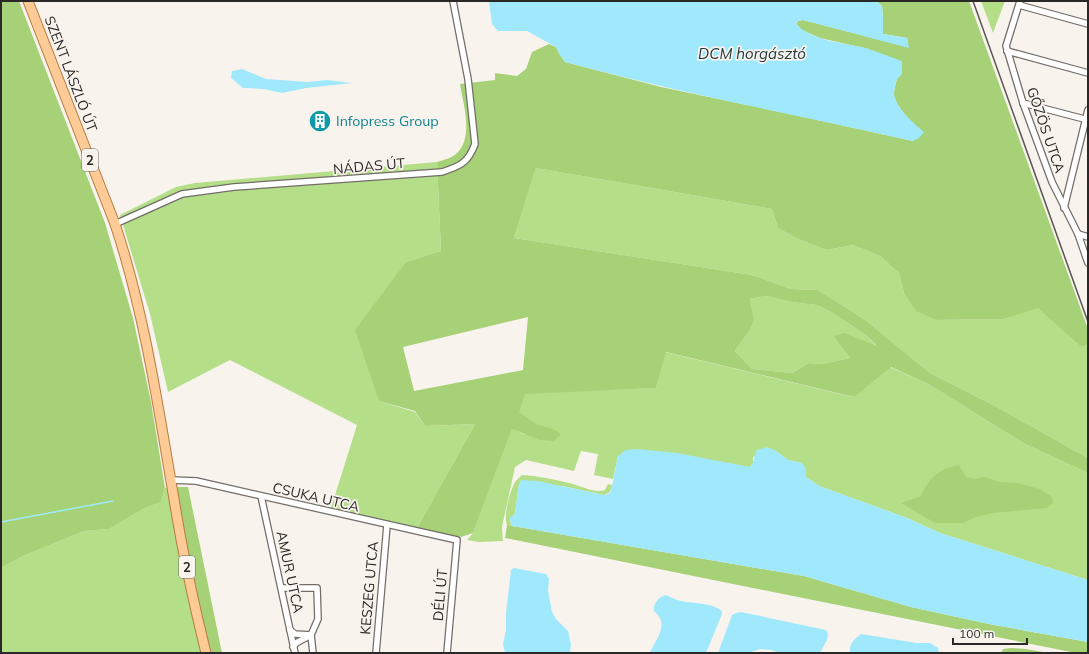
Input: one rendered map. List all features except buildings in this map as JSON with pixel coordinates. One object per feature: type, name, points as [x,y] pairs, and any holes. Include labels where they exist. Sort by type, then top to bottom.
[{"type":"main road","name":"SZENT LÁSZLÓ ÚT","points":[[28,1],[115,224]]},
{"type":"main road","name":"2","points":[[115,224],[129,272],[148,356],[185,556],[206,653]]},
{"type":"street","name":"NÁDAS ÚT","points":[[115,224],[182,194],[234,187],[442,172],[455,168],[464,163],[471,154],[475,144],[468,79],[453,1]]},
{"type":"street","points":[[1020,3],[1088,24]]},
{"type":"street","name":"GŐZÖS UTCA","points":[[1020,3],[1006,46],[1007,52],[1023,103],[1052,182],[1078,234],[1088,263]]},
{"type":"street","points":[[1007,52],[1088,73]]},
{"type":"street","points":[[1023,103],[1087,120]]},
{"type":"street","points":[[1064,208],[1087,120],[1088,110]]},
{"type":"street","points":[[1078,234],[1088,236]]},
{"type":"street","name":"CSUKA UTCA","points":[[171,480],[196,481],[457,540]]},
{"type":"street","name":"AMUR UTCA","points":[[261,496],[282,588],[294,650]]},
{"type":"street","name":"KESZEG UTCA","points":[[376,653],[387,525]]},
{"type":"street","name":"DÉLI ÚT","points":[[447,653],[457,540]]},
{"type":"street","points":[[282,588],[317,588],[318,619],[311,635],[313,653]]},
{"type":"street","points":[[290,630],[295,634],[311,635]]},
{"type":"street","points":[[294,650],[296,642],[311,635]]},
{"type":"green space","points":[[1,1],[19,1],[105,223],[133,318],[151,402],[165,488],[161,502],[145,508],[109,529],[84,531],[23,556],[1,568]]},
{"type":"green space","points":[[876,1],[969,1],[1088,329],[1088,345],[1081,347],[1038,308],[1004,319],[937,320],[916,311],[904,293],[899,273],[880,256],[853,245],[827,250],[798,239],[778,228],[772,209],[536,168],[514,238],[752,275],[791,289],[818,290],[864,319],[930,373],[995,406],[1088,458],[1088,473],[1025,444],[930,385],[891,367],[854,397],[666,352],[656,388],[525,394],[519,412],[537,424],[553,429],[561,434],[554,441],[540,440],[512,429],[473,533],[461,537],[417,528],[475,424],[425,426],[415,411],[379,401],[355,330],[406,262],[441,251],[437,162],[455,155],[462,146],[465,138],[466,120],[460,84],[495,80],[495,73],[517,76],[526,69],[532,52],[549,44],[556,47],[565,62],[661,87],[913,141],[923,132],[901,110],[895,99],[894,94],[897,78],[868,49],[820,38],[802,30],[796,24],[798,21],[803,20],[908,47],[907,38],[883,34],[882,6]],"holes":[[[766,296],[791,302],[817,305],[833,313],[866,335],[877,346],[844,333],[833,336],[850,358],[821,364],[809,363],[792,373],[752,369],[735,351],[749,331],[754,320],[749,299]],[[528,317],[523,370],[414,391],[403,347]]]},
{"type":"green space","points":[[981,1],[1005,1],[993,33]]},
{"type":"green space","points":[[437,162],[441,251],[406,262],[379,401],[415,412],[425,426],[475,424],[417,528],[331,508],[357,425],[230,360],[168,392],[150,314],[120,215],[176,187],[195,183]]},
{"type":"green space","points":[[536,168],[772,209],[778,228],[798,239],[827,250],[853,245],[880,256],[899,273],[904,293],[937,320],[1004,319],[1038,307],[1081,347],[1088,345],[1088,458],[995,406],[930,373],[864,319],[818,290],[791,289],[752,275],[514,238]]},
{"type":"green space","points":[[766,296],[791,302],[817,305],[833,313],[866,335],[877,347],[833,336],[850,358],[821,364],[809,363],[792,373],[752,369],[735,351],[749,331],[749,299]]},
{"type":"green space","points":[[665,352],[853,397],[890,367],[930,385],[1025,444],[1088,473],[1088,580],[940,533],[907,518],[819,486],[806,477],[802,463],[788,460],[776,451],[753,457],[753,463],[750,467],[618,456],[613,479],[594,475],[598,454],[581,451],[574,471],[526,460],[515,467],[502,527],[503,541],[479,542],[467,540],[473,533],[512,428],[523,434],[552,429],[537,424],[518,412],[525,393],[656,388]]},
{"type":"green space","points":[[959,465],[966,477],[975,479],[985,477],[999,482],[1017,483],[1040,489],[1052,497],[1053,503],[1047,508],[993,513],[976,517],[963,523],[935,523],[901,503],[921,496],[931,479],[946,469]]},
{"type":"green space","points":[[522,475],[557,480],[597,491],[605,490],[608,484],[612,485],[612,487],[610,492],[604,495],[562,486],[519,484],[515,513],[510,520],[512,526],[507,525],[506,510],[509,497],[515,482]]},
{"type":"green space","points":[[176,487],[199,609],[209,653],[1,653],[1,568],[23,556],[84,531],[109,529],[145,508],[161,502],[165,488]]},
{"type":"green space","points":[[176,487],[188,487],[222,653],[209,653],[199,609]]},
{"type":"green space","points":[[507,525],[804,576],[911,607],[989,624],[1088,642],[1088,653],[1076,653],[505,538]]},
{"type":"green space","points":[[1012,648],[1048,653],[1001,653],[1003,649]]},
{"type":"water","name":"DCM horgásztó","points":[[489,1],[876,1],[882,6],[883,34],[907,38],[909,48],[803,20],[798,21],[796,24],[803,30],[819,38],[866,48],[902,61],[902,74],[897,79],[894,91],[895,99],[901,110],[924,132],[919,138],[913,141],[695,94],[565,62],[556,47],[527,31],[498,31],[492,24]]},
{"type":"water","points":[[242,69],[266,79],[308,82],[327,80],[352,83],[306,88],[282,93],[264,89],[243,88],[231,78],[232,71]]},
{"type":"water","points":[[767,447],[776,451],[788,460],[802,463],[806,469],[806,477],[819,486],[907,518],[940,533],[1088,580],[1088,642],[989,624],[911,607],[804,576],[512,526],[510,520],[510,517],[515,513],[519,484],[521,480],[538,481],[604,495],[608,494],[611,491],[618,456],[626,450],[637,449],[677,453],[750,467],[757,450]]},
{"type":"water","points":[[514,568],[546,574],[549,579],[548,591],[552,612],[556,619],[568,631],[571,644],[570,653],[505,653],[503,644],[506,630],[506,613],[511,570]]},
{"type":"water","points":[[666,595],[681,601],[712,606],[722,611],[706,653],[650,653],[658,637],[661,626],[659,616],[654,611],[654,606],[658,599]]},
{"type":"water","points":[[741,612],[826,630],[828,634],[827,640],[820,653],[779,653],[771,650],[760,649],[749,653],[718,653],[732,615]]},
{"type":"water","points":[[861,634],[917,643],[930,643],[938,648],[939,653],[850,653],[852,642]]},
{"type":"waterway","points":[[1,522],[113,501]]},
{"type":"railway","points":[[973,1],[1088,322]]},
{"type":"place","name":"Infopress Group","points":[[320,121]]}]
